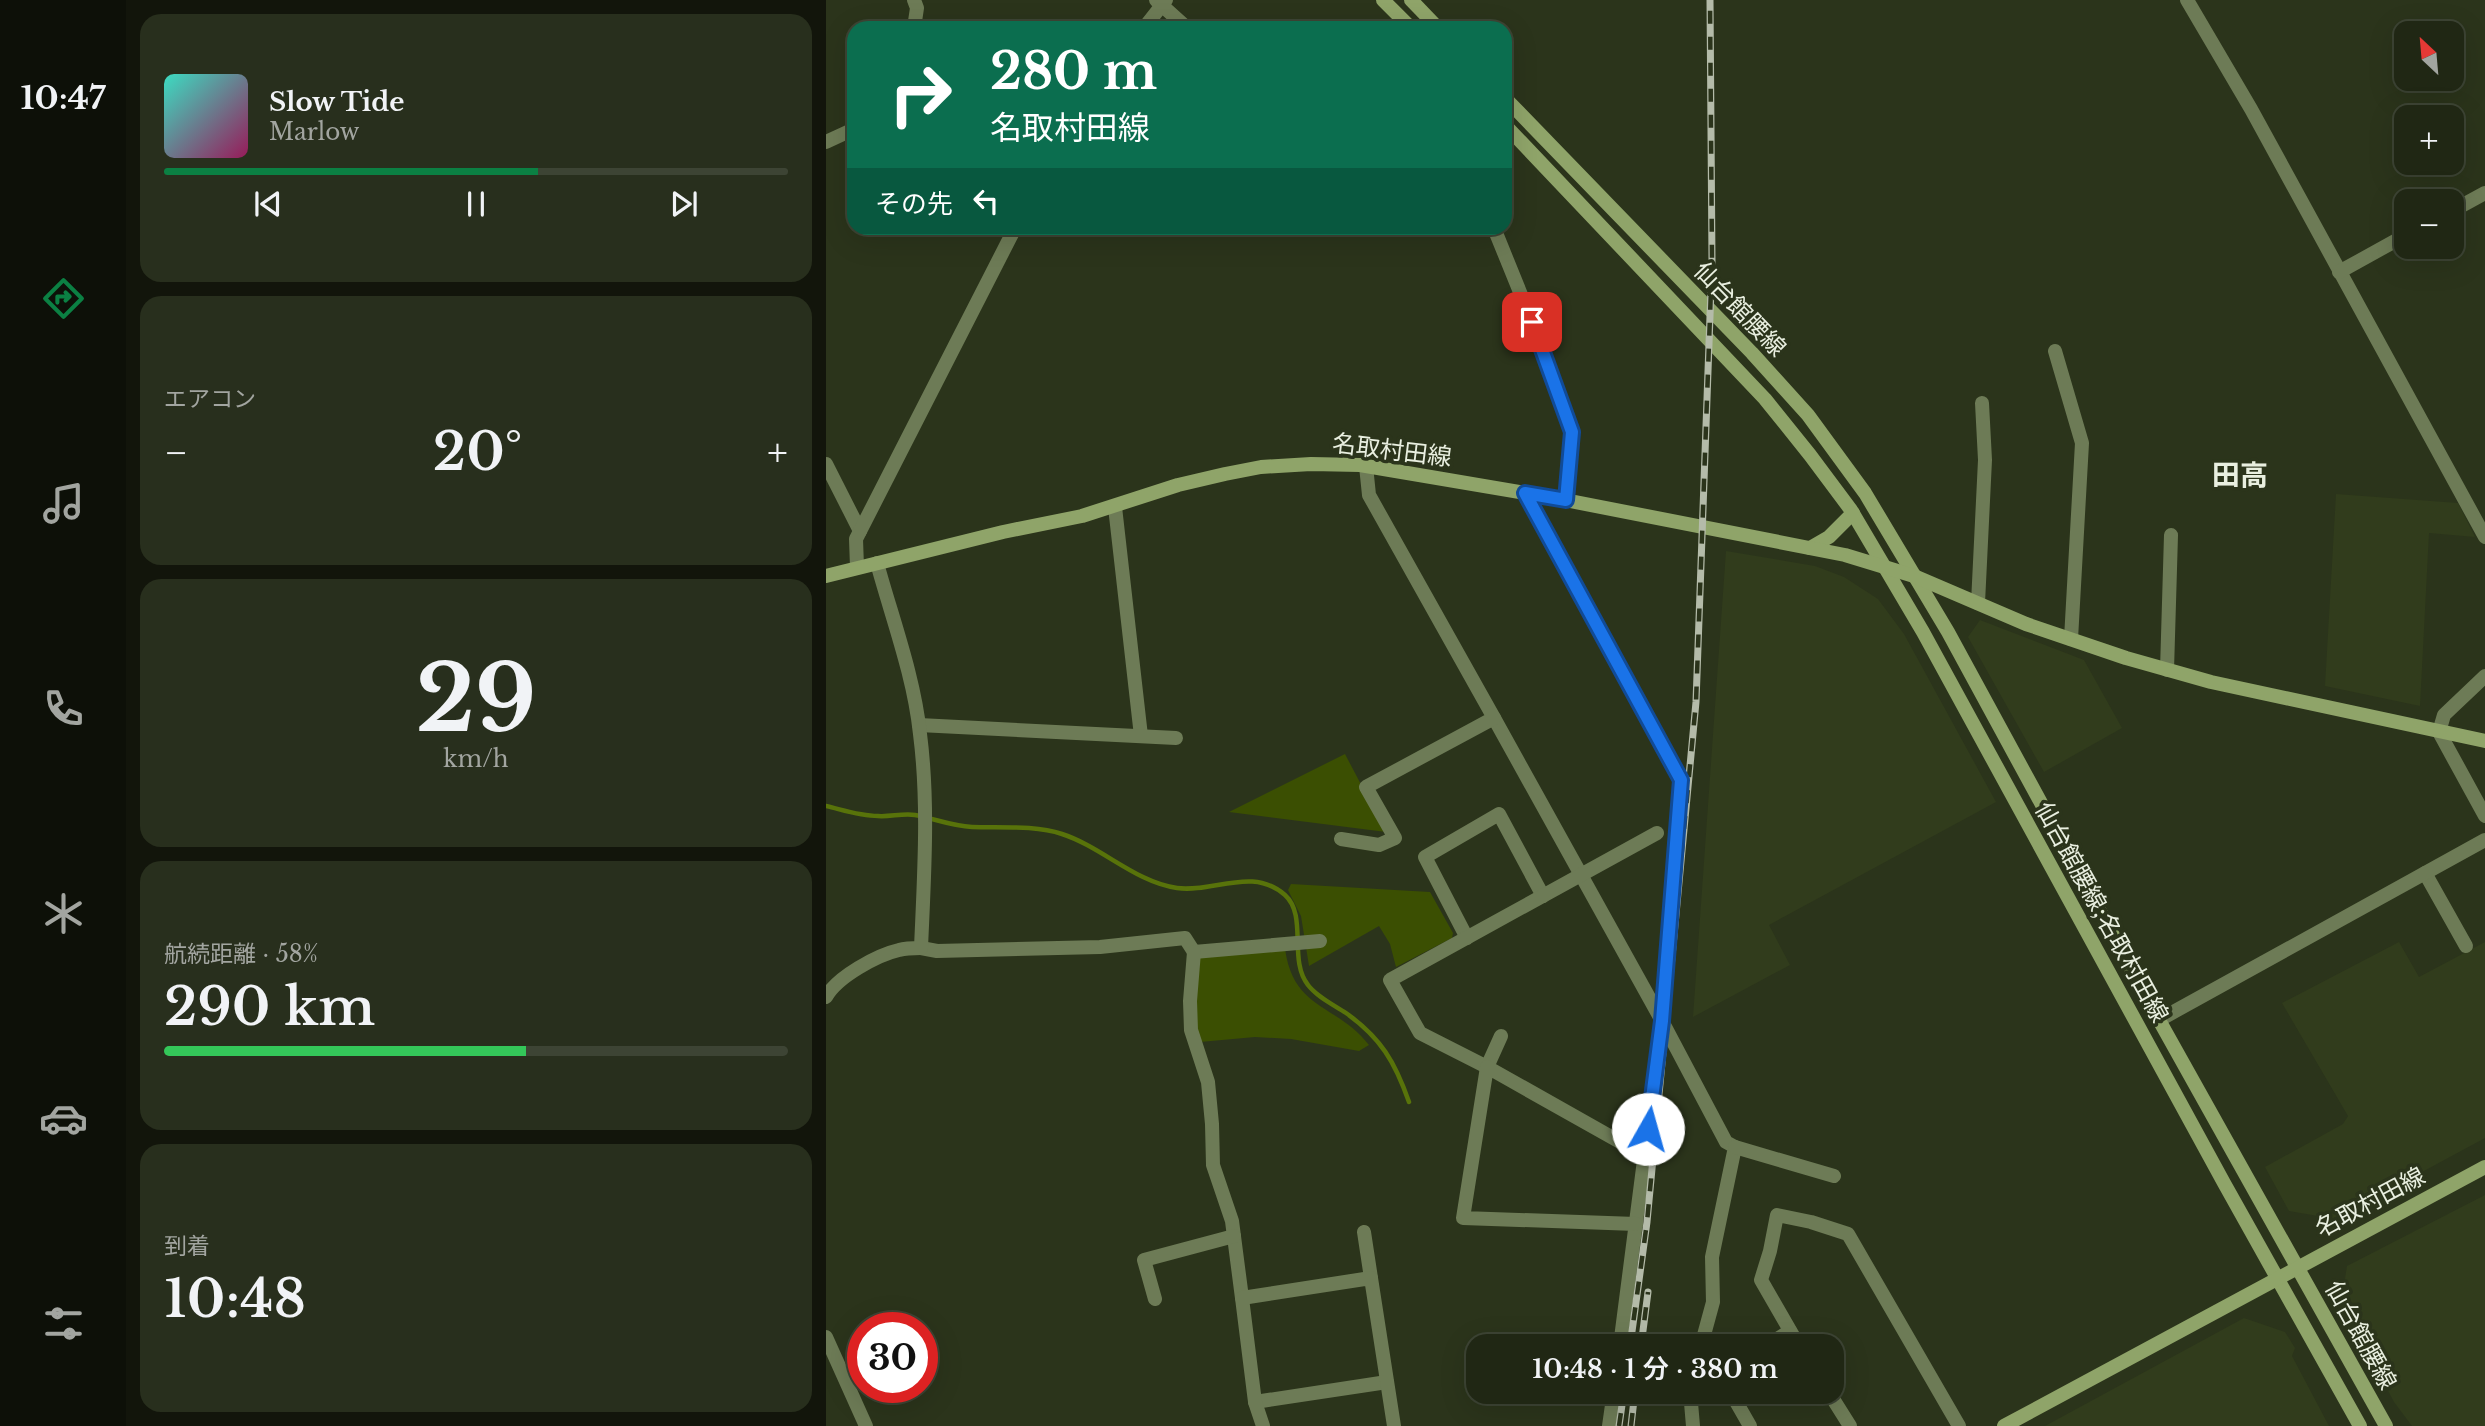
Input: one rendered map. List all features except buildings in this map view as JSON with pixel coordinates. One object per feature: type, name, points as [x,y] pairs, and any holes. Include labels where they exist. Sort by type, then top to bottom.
[{"type":"main road","points":[[1383,0],[1404,21]]},
{"type":"main road","points":[[1411,0],[1431,21]]},
{"type":"main road","name":"仙台館腰線","points":[[1512,105],[1752,353],[1808,415],[1865,492],[1914,576]]},
{"type":"main road","name":"仙台館腰線","points":[[1512,132],[1765,399],[1853,513],[1886,568]]},
{"type":"main road","name":"名取村田線","points":[[826,576],[1115,507],[1178,485],[1261,467],[1311,464],[1366,466],[1566,500],[1845,555],[1914,576],[2071,639],[2167,670],[2211,682],[2485,741]]},
{"type":"main road","points":[[1810,548],[1829,537],[1853,513]]},
{"type":"main road","name":"仙台館腰線;名取村田線","points":[[1886,568],[2277,1278]]},
{"type":"main road","name":"仙台館腰線;名取村田線","points":[[1914,576],[1948,632],[2297,1267]]},
{"type":"main road","name":"名取村田線","points":[[2004,1426],[2485,1167]]},
{"type":"main road","name":"仙台館腰線","points":[[2297,1267],[2386,1426]]},
{"type":"main road","name":"仙台館腰線","points":[[2277,1278],[2360,1426]]},
{"type":"street","points":[[914,0],[915,21]]},
{"type":"street","points":[[2187,0],[2251,110],[2485,537]]},
{"type":"street","points":[[1149,21],[1161,2],[1180,21]]},
{"type":"street","points":[[826,142],[847,132]]},
{"type":"street","points":[[2464,204],[2485,193]]},
{"type":"street","points":[[857,567],[856,539],[1012,235]]},
{"type":"street","points":[[1497,235],[1541,344],[1572,432],[1566,500]]},
{"type":"street","points":[[2339,272],[2394,242]]},
{"type":"street","points":[[2055,351],[2082,443],[2071,639]]},
{"type":"street","points":[[1978,603],[1985,460],[1982,403]]},
{"type":"street","points":[[826,464],[860,531]]},
{"type":"street","points":[[1366,466],[1369,495],[1662,1021],[1726,1142],[1834,1176]]},
{"type":"street","points":[[1525,493],[1681,780],[1662,1021],[1622,1334]]},
{"type":"street","points":[[1115,507],[1141,736]]},
{"type":"street","points":[[2167,670],[2171,535]]},
{"type":"street","points":[[877,563],[919,725],[925,826],[921,948]]},
{"type":"street","points":[[2485,676],[2444,715],[2440,732],[2485,816]]},
{"type":"street","points":[[1341,839],[1379,845],[1395,838],[1366,788],[1494,718]]},
{"type":"street","points":[[919,725],[1176,738]]},
{"type":"street","points":[[1467,938],[1424,856],[1499,814],[1543,896]]},
{"type":"street","points":[[1645,1156],[1487,1067],[1420,1033],[1390,980],[1657,833]]},
{"type":"street","points":[[2159,1020],[2485,840]]},
{"type":"street","points":[[2426,873],[2466,946]]},
{"type":"street","points":[[826,997],[846,977],[878,957],[901,949],[921,948],[937,951],[1100,947],[1185,938],[1194,952],[1190,1001],[1191,1030],[1208,1082],[1213,1165],[1232,1220],[1255,1402],[1263,1426]]},
{"type":"street","points":[[1194,952],[1320,941]]},
{"type":"street","points":[[1501,1036],[1487,1067],[1463,1219],[1636,1224]]},
{"type":"street","points":[[1704,1334],[1713,1302],[1712,1257],[1735,1147]]},
{"type":"street","points":[[1787,1334],[1790,1332],[1762,1280],[1777,1215],[1848,1234],[1959,1426]]},
{"type":"street","points":[[1364,1232],[1394,1426]]},
{"type":"street","points":[[1154,1298],[1144,1260],[1234,1236]]},
{"type":"street","points":[[1242,1298],[1371,1278]]},
{"type":"street","points":[[826,1338],[866,1426]]},
{"type":"street","points":[[1255,1402],[1387,1382]]},
{"type":"street","points":[[1609,1426],[1612,1404]]},
{"type":"street","points":[[1691,1404],[1693,1426]]},
{"type":"street","points":[[1737,1404],[1750,1426]]},
{"type":"street","points":[[1836,1404],[1850,1426]]},
{"type":"shaded area","points":[[2336,494],[2458,503],[2475,537],[2429,533],[2420,706],[2325,686]]},
{"type":"shaded area","points":[[1726,551],[1815,566],[1844,577],[1878,599],[1904,634],[1996,802],[1769,925],[1790,965],[1693,1017]]},
{"type":"shaded area","points":[[1980,620],[2084,660],[2122,728],[2044,772],[1968,637]]},
{"type":"shaded area","points":[[2399,942],[2419,977],[2485,942],[2485,1138],[2335,1219],[2289,1211],[2265,1167],[2343,1124],[2348,1116],[2282,1003]]},
{"type":"shaded area","points":[[2485,1195],[2485,1426],[2412,1426],[2394,1402],[2341,1303],[2347,1266]]},
{"type":"shaded area","points":[[2244,1318],[2285,1332],[2295,1348],[2292,1356],[2329,1426],[2045,1426]]},
{"type":"green space","points":[[1345,754],[1386,832],[1229,812]]},
{"type":"green space","points":[[1291,884],[1430,892],[1453,933],[1452,938],[1396,967],[1390,944],[1379,926],[1309,966],[1301,916],[1288,890]]},
{"type":"green space","points":[[1285,949],[1297,984],[1307,996],[1356,1031],[1369,1045],[1359,1051],[1291,1039],[1255,1037],[1200,1042],[1195,1010],[1200,958]]},
{"type":"waterway","points":[[826,806],[871,816],[906,814],[965,826],[1052,831],[1091,847],[1147,879],[1177,888],[1191,889],[1246,881],[1272,887],[1285,895],[1292,904],[1297,926],[1299,963],[1308,985],[1358,1022],[1378,1042],[1392,1063],[1409,1102]]},
{"type":"railway","points":[[1632,1334],[1647,1222],[1696,702],[1712,261],[1710,0]]},
{"type":"railway","points":[[1643,1334],[1648,1292]]},
{"type":"railway","points":[[1619,1426],[1622,1404]]},
{"type":"railway","points":[[1631,1426],[1634,1404]]},
{"type":"district","name":"田高","points":[[2240,475]]},
{"type":"route","points":[[1532,322],[1572,432],[1566,500],[1525,493],[1681,780],[1662,1021],[1648,1129]]}]
